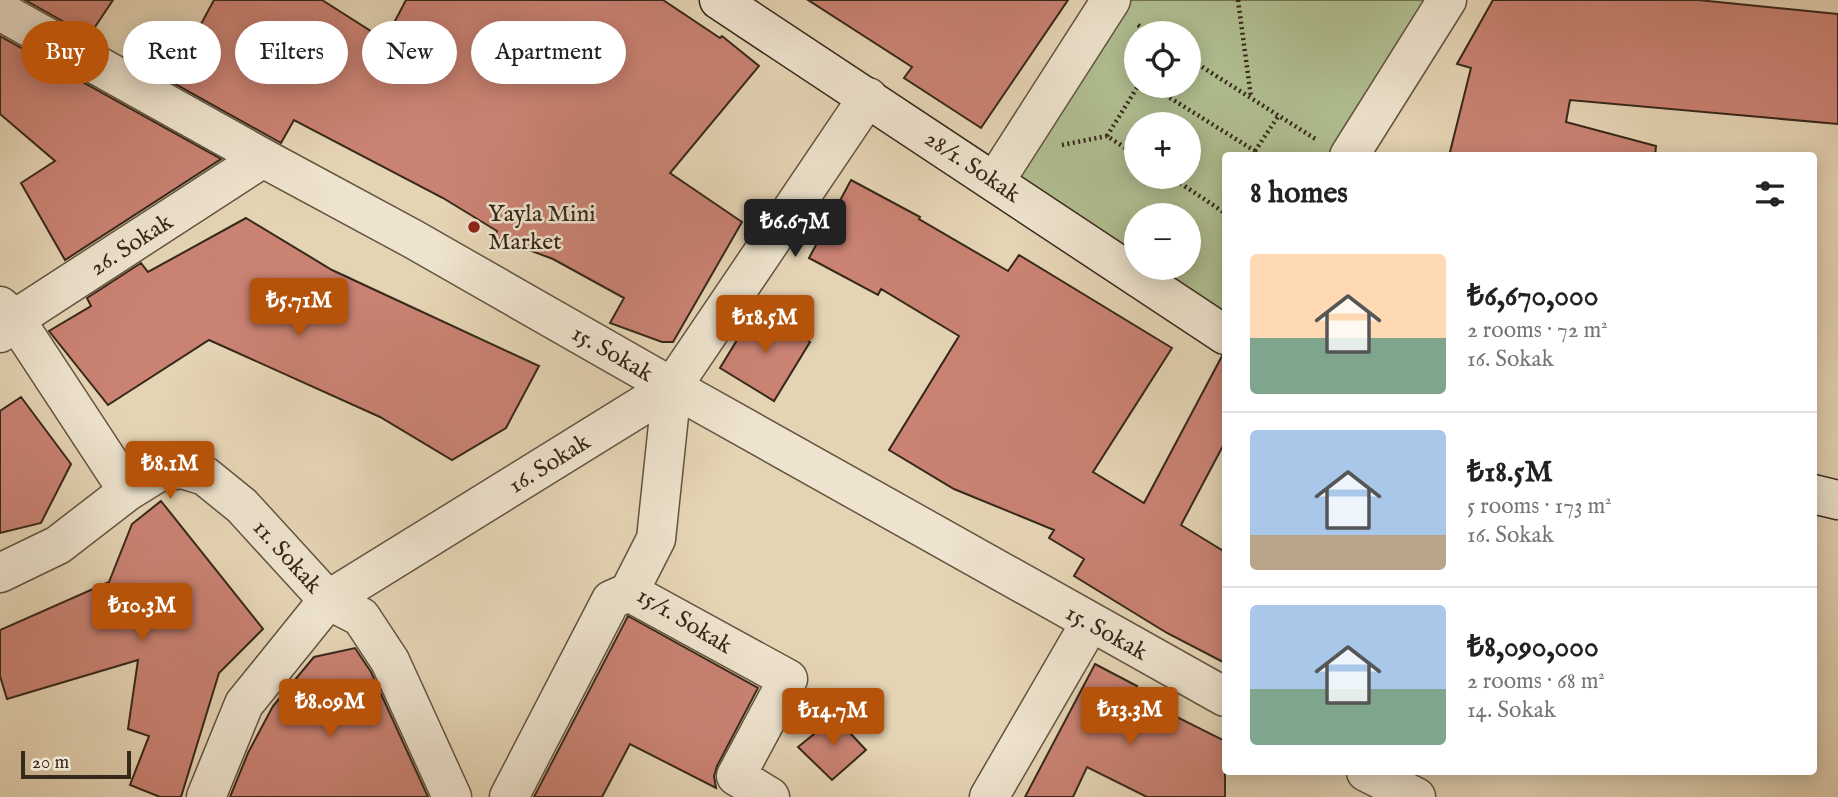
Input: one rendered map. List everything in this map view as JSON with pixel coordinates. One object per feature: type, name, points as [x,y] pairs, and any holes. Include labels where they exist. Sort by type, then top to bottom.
[{"type":"street","name":"28/1. Sokak","points":[[719,0],[868,96],[1222,333]]},
{"type":"street","points":[[995,181],[1111,0]]},
{"type":"street","points":[[1335,149],[1447,0]]},
{"type":"street","name":"15. Sokak","points":[[0,11],[414,239],[671,387],[1222,694]]},
{"type":"street","name":"16. Sokak","points":[[206,797],[244,704],[328,600],[671,387],[868,96]]},
{"type":"street","name":"26. Sokak","points":[[5,319],[263,158]]},
{"type":"street","points":[[5,319],[128,491]]},
{"type":"street","name":"15/1. Sokak","points":[[671,387],[656,539],[629,592],[788,679],[736,776],[770,797]]},
{"type":"street","name":"11. Sokak","points":[[0,573],[58,545],[128,491],[157,473],[182,469],[205,476],[242,506],[328,600]]},
{"type":"street","points":[[1817,495],[1838,500]]},
{"type":"street","points":[[509,797],[611,600],[629,592]]},
{"type":"street","points":[[328,600],[361,617],[390,661],[452,797]]},
{"type":"street","points":[[989,797],[1090,623]]},
{"type":"street","points":[[1372,775],[1416,797]]},
{"type":"path","points":[[1238,0],[1251,98]]},
{"type":"path","points":[[1201,66],[1335,149]]},
{"type":"path","points":[[1107,136],[1131,98]]},
{"type":"path","points":[[1169,98],[1251,152]]},
{"type":"path","points":[[1255,152],[1279,115]]},
{"type":"path","points":[[1055,146],[1107,136],[1124,147]]},
{"type":"path","points":[[1190,189],[1222,209]]},
{"type":"green space","points":[[1111,0],[1447,0],[1352,152],[1222,152],[1222,333],[1143,280],[1201,280],[1201,203],[1124,203],[1124,267],[995,181]]},
{"type":"building","points":[[25,0],[113,0],[99,21],[62,21]]},
{"type":"building","points":[[214,0],[322,0],[362,25],[362,84],[457,84],[457,21],[395,21],[406,0],[663,0],[720,38],[722,36],[759,66],[670,173],[742,222],[673,342],[662,342],[610,323],[624,298],[553,259],[494,237],[497,231],[443,198],[294,120],[281,143],[175,84],[221,84],[221,21],[203,21]]},
{"type":"building","points":[[808,0],[1068,0],[981,128],[904,78],[912,67]]},
{"type":"building","points":[[1493,0],[1698,0],[1838,14],[1838,124],[1570,100],[1566,122],[1656,146],[1655,152],[1450,152],[1471,68],[1457,64]]},
{"type":"building","points":[[0,36],[21,48],[21,84],[86,84],[221,159],[65,260],[21,183],[55,161],[0,114]]},
{"type":"building","points":[[851,180],[920,217],[919,219],[1008,271],[1019,255],[1172,348],[1093,472],[1144,503],[1222,356],[1222,448],[1181,525],[1222,550],[1222,661],[1167,633],[1074,576],[1084,559],[1049,538],[1054,530],[954,489],[889,450],[959,336],[881,289],[878,295],[809,258]]},
{"type":"building","points":[[246,218],[332,270],[539,366],[506,428],[452,460],[380,417],[209,340],[108,405],[49,331],[91,306],[87,298],[141,263],[148,272]]},
{"type":"building","points":[[756,309],[810,342],[774,401],[720,368]]},
{"type":"building","points":[[21,397],[71,464],[41,523],[0,533],[0,411]]},
{"type":"building","points":[[161,501],[263,629],[219,673],[181,797],[160,797],[130,785],[149,736],[128,729],[138,660],[7,699],[0,676],[0,630],[109,582],[132,524]]},
{"type":"building","points":[[628,616],[758,688],[717,766],[714,776],[716,788],[630,744],[602,797],[534,797]]},
{"type":"building","points":[[355,648],[371,672],[428,797],[230,797],[248,753],[273,706],[314,657]]},
{"type":"building","points":[[1095,664],[1137,686],[1133,695],[1222,740],[1225,797],[1147,797],[1087,767],[1073,797],[1025,797]]},
{"type":"building","points":[[835,717],[866,750],[832,780],[798,747]]},
{"type":"place","name":"Yayla Mini Market","points":[[474,227]]}]
